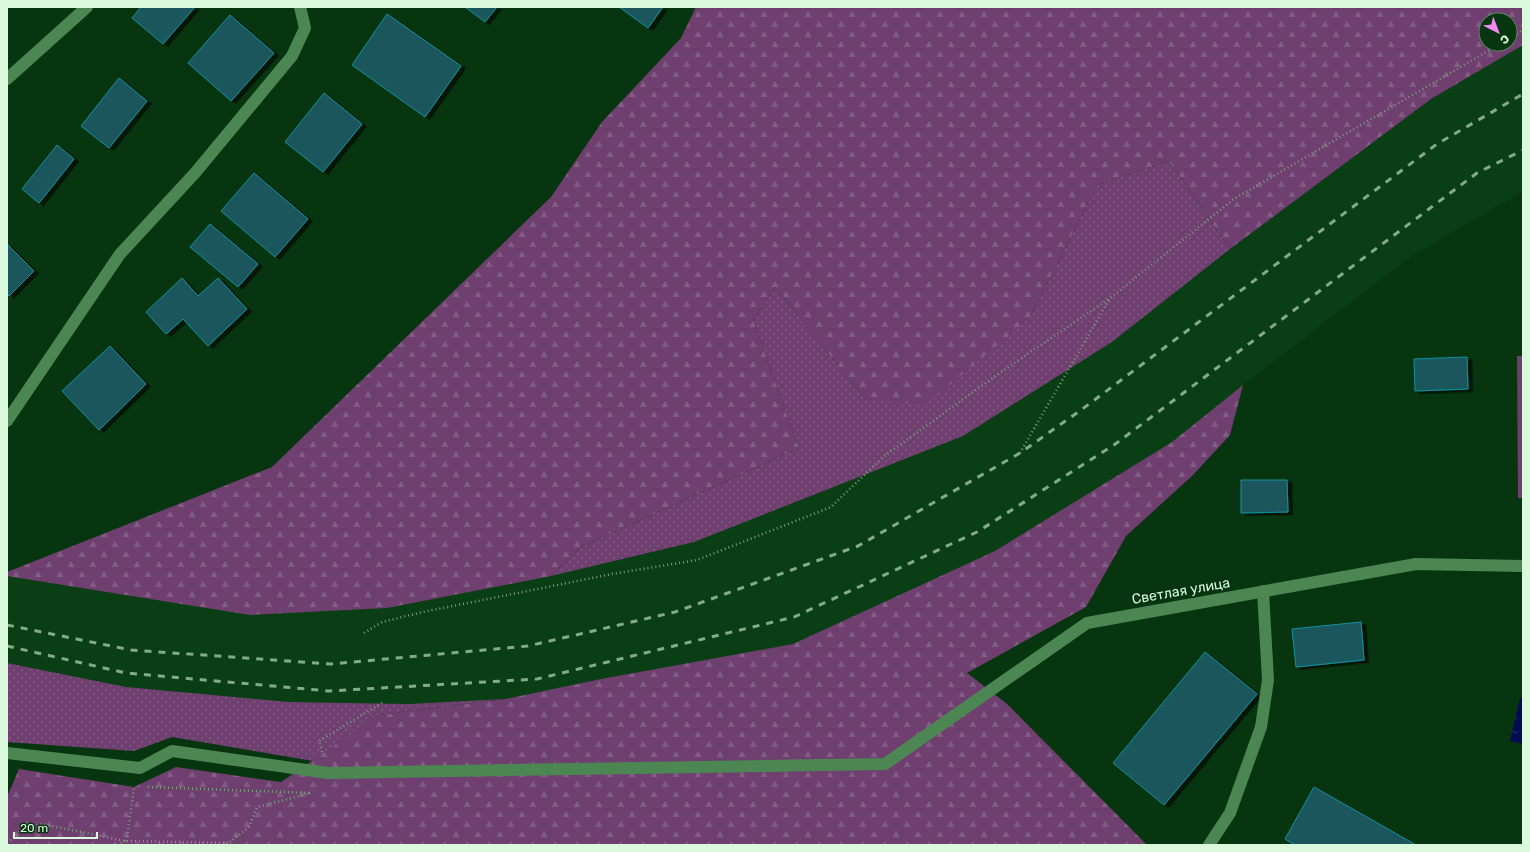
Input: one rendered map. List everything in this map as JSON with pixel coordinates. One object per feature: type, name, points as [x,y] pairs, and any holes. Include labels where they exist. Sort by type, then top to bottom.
[{"type":"street","points":[[7,80],[88,7]]},
{"type":"street","points":[[7,421],[120,254],[195,173],[292,56],[305,28],[300,7]]},
{"type":"street","name":"Светлая улица","points":[[328,773],[885,764],[1087,623],[1416,564],[1523,566]]},
{"type":"street","points":[[1209,845],[1230,813],[1261,727],[1268,680],[1263,592]]},
{"type":"street","points":[[7,753],[140,768],[172,751],[328,773]]},
{"type":"path","points":[[364,633],[382,622],[423,612],[612,574],[697,560],[831,507],[883,457],[1110,298],[1234,199],[1486,52]]},
{"type":"path","points":[[1020,453],[1110,298]]},
{"type":"path","points":[[328,773],[319,741],[382,703]]},
{"type":"path","points":[[126,843],[134,787],[140,768]]},
{"type":"path","points":[[127,786],[310,793],[257,807],[249,827],[227,844]]},
{"type":"path","points":[[7,843],[25,827],[42,824],[126,843],[232,845]]},
{"type":"path","points":[[117,845],[126,843]]},
{"type":"shaded area","points":[[1523,45],[1523,191],[1410,257],[1243,385],[1172,442],[995,551],[793,644],[601,679],[505,699],[409,704],[288,702],[126,687],[7,663],[7,576],[250,615],[387,608],[551,576],[694,542],[963,436],[1112,342],[1230,249],[1431,99],[1511,52],[1518,52],[1518,48]]},
{"type":"green space","points":[[696,7],[1523,7],[1523,45],[1518,48],[1518,12],[1478,12],[1478,52],[1511,52],[1431,99],[1230,249],[1169,161],[1097,185],[1029,319],[925,405],[866,400],[775,287],[753,320],[799,448],[581,547],[551,576],[387,608],[250,615],[7,576],[7,572],[272,467],[551,197],[602,122],[681,38]]},
{"type":"green space","points":[[1169,161],[1230,249],[1112,342],[963,436],[694,542],[551,576],[581,547],[799,448],[753,320],[775,287],[866,400],[1029,319],[1097,185]]},
{"type":"green space","points":[[1517,356],[1523,356],[1523,498],[1518,498]]},
{"type":"green space","points":[[1243,385],[1230,435],[1192,476],[1126,536],[1086,607],[967,673],[1006,703],[1147,845],[7,845],[7,797],[19,769],[134,787],[176,767],[281,782],[379,715],[505,699],[601,679],[793,644],[995,551],[1172,442]]},
{"type":"green space","points":[[7,663],[126,687],[288,702],[409,704],[505,699],[379,715],[313,761],[172,737],[134,751],[7,742]]},
{"type":"water","points":[[1520,698],[1523,699],[1523,744],[1510,741]]},
{"type":"building","points":[[141,7],[195,7],[163,44],[132,18]]},
{"type":"building","points":[[465,7],[497,7],[485,22]]},
{"type":"building","points":[[619,7],[663,7],[648,28]]},
{"type":"building","points":[[387,14],[461,66],[425,117],[352,65]]},
{"type":"building","points":[[230,15],[274,53],[231,101],[188,63]]},
{"type":"building","points":[[119,78],[147,101],[109,148],[81,126]]},
{"type":"building","points":[[324,93],[362,124],[323,172],[285,142]]},
{"type":"building","points":[[57,145],[74,159],[39,203],[22,189]]},
{"type":"building","points":[[254,173],[308,219],[275,257],[221,211]]},
{"type":"building","points":[[210,224],[258,264],[238,287],[190,247]]},
{"type":"building","points":[[7,244],[34,271],[9,296],[7,293]]},
{"type":"building","points":[[182,278],[198,296],[218,278],[247,309],[208,346],[183,319],[166,334],[146,312]]},
{"type":"building","points":[[110,346],[146,384],[99,430],[62,391]]},
{"type":"building","points":[[1467,357],[1468,389],[1415,391],[1414,359]]},
{"type":"building","points":[[1241,480],[1287,480],[1288,512],[1241,513]]},
{"type":"building","points":[[1361,622],[1364,660],[1296,667],[1292,629]]},
{"type":"building","points":[[1205,652],[1257,694],[1164,805],[1113,763]]},
{"type":"building","points":[[1314,787],[1416,845],[1295,845],[1285,839]]},
{"type":"railway","points":[[7,625],[131,650],[331,664],[528,646],[675,612],[858,546],[1020,453],[1081,410],[1437,144],[1523,94]]},
{"type":"railway","points":[[7,646],[126,673],[329,691],[537,679],[794,617],[977,532],[1114,445],[1477,173],[1523,150]]}]
